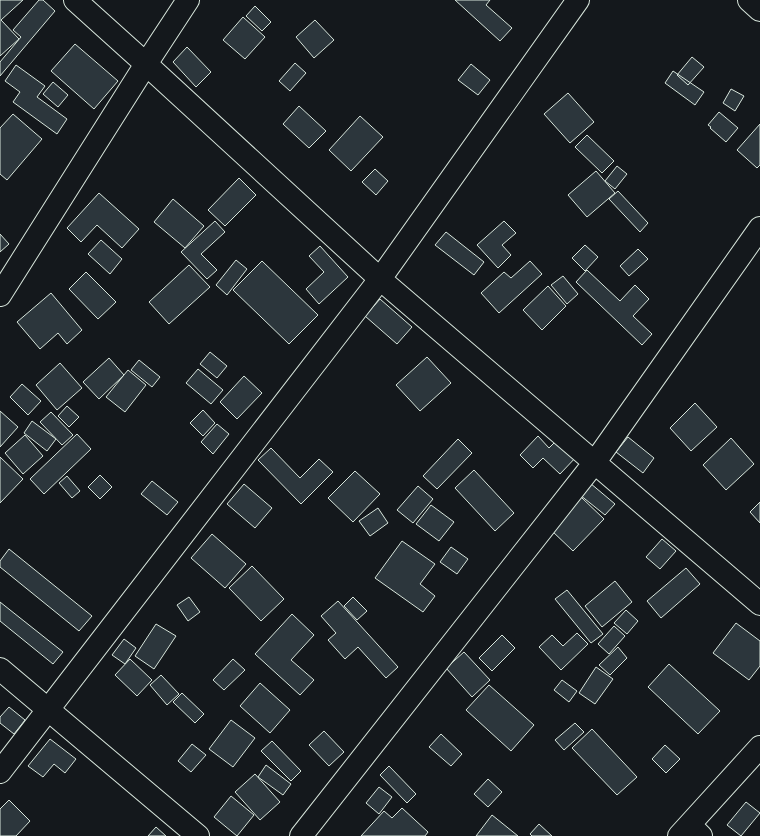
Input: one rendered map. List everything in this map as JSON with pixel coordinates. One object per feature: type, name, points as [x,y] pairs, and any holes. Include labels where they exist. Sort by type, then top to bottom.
[{"type":"street","points":[[75,0],[380,279],[760,604]]},
{"type":"street","points":[[0,295],[188,0]]},
{"type":"street","points":[[0,772],[380,279],[578,0]]},
{"type":"street","points":[[749,0],[760,10]]},
{"type":"street","points":[[301,836],[595,462],[760,228]]},
{"type":"street","points":[[0,669],[198,836]]},
{"type":"street","points":[[690,832],[760,747]]},
{"type":"building","points":[[0,0],[23,0],[1,20],[19,39],[0,56]]},
{"type":"building","points":[[39,0],[43,0],[55,11],[0,76],[0,62],[21,37],[13,30]]},
{"type":"building","points":[[455,0],[490,0],[486,5],[512,28],[500,41]]},
{"type":"building","points":[[255,6],[271,22],[262,31],[246,16]]},
{"type":"building","points":[[243,17],[265,37],[245,59],[223,40]]},
{"type":"building","points":[[315,20],[334,40],[314,58],[296,37]]},
{"type":"building","points":[[75,44],[118,81],[94,109],[51,71]]},
{"type":"building","points":[[187,47],[211,72],[196,87],[173,62]]},
{"type":"building","points":[[692,57],[704,67],[688,85],[677,75]]},
{"type":"building","points":[[295,63],[306,73],[290,91],[279,81]]},
{"type":"building","points":[[471,64],[490,80],[478,95],[458,80]]},
{"type":"building","points":[[16,65],[45,86],[37,97],[67,119],[57,134],[13,102],[20,92],[5,81]]},
{"type":"building","points":[[673,71],[704,92],[695,105],[665,83]]},
{"type":"building","points":[[53,82],[68,95],[58,107],[43,94]]},
{"type":"building","points":[[731,89],[744,96],[735,111],[723,103]]},
{"type":"building","points":[[568,93],[594,122],[570,143],[544,114]]},
{"type":"building","points":[[299,106],[326,131],[309,148],[283,124]]},
{"type":"building","points":[[719,112],[738,128],[726,142],[708,125]]},
{"type":"building","points":[[13,114],[42,139],[7,180],[0,174],[0,128]]},
{"type":"building","points":[[360,116],[383,137],[351,171],[329,150]]},
{"type":"building","points":[[760,124],[760,165],[757,168],[737,150]]},
{"type":"building","points":[[587,135],[614,161],[602,173],[575,147]]},
{"type":"building","points":[[617,166],[627,174],[615,189],[605,181]]},
{"type":"building","points":[[375,169],[388,181],[376,195],[362,182]]},
{"type":"building","points":[[596,171],[615,193],[587,217],[568,195]]},
{"type":"building","points":[[239,178],[256,195],[225,226],[208,210]]},
{"type":"building","points":[[618,191],[648,223],[640,232],[609,199]]},
{"type":"building","points":[[99,193],[139,229],[122,248],[97,225],[81,242],[67,228]]},
{"type":"building","points":[[173,199],[204,226],[185,248],[154,222]]},
{"type":"building","points":[[215,221],[225,232],[201,254],[217,270],[207,279],[181,252]]},
{"type":"building","points":[[504,221],[516,233],[502,245],[511,255],[498,268],[477,245]]},
{"type":"building","points":[[446,232],[484,262],[474,275],[435,245]]},
{"type":"building","points":[[0,234],[9,244],[0,252]]},
{"type":"building","points":[[101,240],[122,259],[110,274],[88,254]]},
{"type":"building","points":[[585,245],[598,257],[585,271],[572,258]]},
{"type":"building","points":[[320,246],[348,277],[319,304],[306,289],[324,272],[309,256]]},
{"type":"building","points":[[638,249],[648,259],[629,276],[620,266]]},
{"type":"building","points":[[236,260],[247,269],[227,295],[216,285]]},
{"type":"building","points":[[262,261],[318,315],[289,344],[233,290]]},
{"type":"building","points":[[530,261],[542,274],[499,313],[481,293],[504,272],[511,278]]},
{"type":"building","points":[[189,265],[210,287],[169,324],[149,302]]},
{"type":"building","points":[[587,270],[620,301],[635,285],[649,299],[633,316],[652,334],[642,345],[576,282]]},
{"type":"building","points":[[86,272],[116,302],[98,319],[69,289]]},
{"type":"building","points":[[563,276],[578,294],[567,304],[551,285]]},
{"type":"building","points":[[548,286],[566,306],[542,330],[523,310]]},
{"type":"building","points":[[51,293],[82,330],[67,344],[58,333],[40,349],[17,322]]},
{"type":"building","points":[[380,299],[412,327],[397,344],[365,316]]},
{"type":"building","points":[[210,352],[227,366],[217,378],[200,364]]},
{"type":"building","points":[[427,357],[451,383],[420,411],[396,385]]},
{"type":"building","points":[[109,358],[124,375],[99,399],[83,382]]},
{"type":"building","points":[[139,360],[160,377],[152,387],[131,370]]},
{"type":"building","points":[[60,363],[82,388],[57,410],[36,385]]},
{"type":"building","points":[[198,369],[223,390],[211,404],[186,383]]},
{"type":"building","points":[[128,370],[146,385],[125,412],[106,397]]},
{"type":"building","points":[[244,376],[262,393],[237,419],[220,402]]},
{"type":"building","points":[[22,384],[41,401],[28,415],[10,397]]},
{"type":"building","points":[[695,403],[717,427],[691,451],[670,428]]},
{"type":"building","points":[[67,406],[79,417],[69,427],[58,416]]},
{"type":"building","points":[[203,410],[215,423],[203,436],[190,423]]},
{"type":"building","points":[[0,411],[18,427],[0,447]]},
{"type":"building","points":[[51,412],[73,435],[62,445],[40,422]]},
{"type":"building","points":[[32,421],[56,439],[47,451],[24,433]]},
{"type":"building","points":[[217,424],[229,434],[213,454],[201,442]]},
{"type":"building","points":[[77,434],[91,449],[44,494],[30,479]]},
{"type":"building","points":[[25,435],[43,456],[23,474],[5,453]]},
{"type":"building","points":[[538,436],[549,448],[560,437],[578,455],[560,474],[543,458],[533,468],[520,455]]},
{"type":"building","points":[[628,437],[654,458],[643,473],[616,452]]},
{"type":"building","points":[[731,438],[754,464],[726,490],[703,465]]},
{"type":"building","points":[[458,439],[472,453],[437,489],[423,476]]},
{"type":"building","points":[[271,448],[300,478],[319,459],[333,472],[301,504],[258,460]]},
{"type":"building","points":[[0,457],[23,479],[0,503]]},
{"type":"building","points":[[474,470],[514,513],[495,531],[455,488]]},
{"type":"building","points":[[355,471],[380,494],[353,522],[328,498]]},
{"type":"building","points":[[100,475],[112,487],[100,499],[88,487]]},
{"type":"building","points":[[67,476],[80,491],[72,498],[59,483]]},
{"type":"building","points":[[152,481],[178,502],[167,515],[141,494]]},
{"type":"building","points":[[590,483],[615,504],[605,515],[580,495]]},
{"type":"building","points":[[244,484],[272,508],[255,528],[227,504]]},
{"type":"building","points":[[418,486],[433,499],[413,523],[397,510]]},
{"type":"building","points":[[581,497],[604,519],[573,551],[551,530]]},
{"type":"building","points":[[760,502],[760,523],[750,512]]},
{"type":"building","points":[[431,505],[454,522],[439,541],[416,524]]},
{"type":"building","points":[[378,508],[388,523],[370,536],[359,521]]},
{"type":"building","points":[[212,534],[246,564],[225,588],[191,558]]},
{"type":"building","points":[[662,539],[676,551],[660,569],[646,557]]},
{"type":"building","points":[[402,541],[435,564],[420,584],[435,596],[423,612],[375,578]]},
{"type":"building","points":[[451,547],[468,559],[457,574],[440,562]]},
{"type":"building","points":[[9,549],[92,616],[79,631],[0,567],[0,561]]},
{"type":"building","points":[[252,566],[284,599],[261,621],[229,588]]},
{"type":"building","points":[[686,568],[700,584],[661,618],[647,601]]},
{"type":"building","points":[[615,581],[632,602],[602,627],[585,606]]},
{"type":"building","points":[[567,590],[603,634],[591,643],[555,599]]},
{"type":"building","points":[[189,597],[200,612],[188,621],[177,605]]},
{"type":"building","points":[[353,597],[367,611],[357,620],[344,606]]},
{"type":"building","points":[[338,601],[398,667],[386,678],[358,647],[345,659],[328,640],[336,633],[321,616]]},
{"type":"building","points":[[0,602],[63,652],[53,664],[0,621]]},
{"type":"building","points":[[626,610],[638,621],[627,634],[614,623]]},
{"type":"building","points":[[292,614],[314,635],[291,660],[314,680],[300,695],[255,654]]},
{"type":"building","points":[[736,623],[760,641],[760,666],[749,680],[713,653]]},
{"type":"building","points":[[156,624],[176,636],[154,669],[135,656]]},
{"type":"building","points":[[614,626],[625,636],[609,654],[598,644]]},
{"type":"building","points":[[577,633],[588,644],[561,670],[539,647],[552,635],[563,646]]},
{"type":"building","points":[[502,635],[515,648],[492,671],[479,658]]},
{"type":"building","points":[[124,639],[136,648],[125,664],[112,655]]},
{"type":"building","points":[[618,647],[627,658],[610,675],[599,665]]},
{"type":"building","points":[[464,652],[490,680],[472,697],[446,668]]},
{"type":"building","points":[[130,659],[152,680],[137,696],[115,675]]},
{"type":"building","points":[[233,659],[245,670],[224,690],[213,680]]},
{"type":"building","points":[[669,664],[720,711],[698,734],[648,687]]},
{"type":"building","points":[[596,667],[613,679],[595,704],[579,693]]},
{"type":"building","points":[[161,675],[179,694],[167,705],[150,685]]},
{"type":"building","points":[[562,680],[577,691],[569,702],[554,690]]},
{"type":"building","points":[[260,683],[290,710],[270,733],[240,706]]},
{"type":"building","points":[[489,685],[534,725],[511,751],[466,710]]},
{"type":"building","points":[[182,693],[204,714],[195,723],[173,702]]},
{"type":"building","points":[[9,707],[25,720],[14,734],[0,723],[0,717]]},
{"type":"building","points":[[231,720],[255,738],[233,767],[209,749]]},
{"type":"building","points":[[575,723],[584,732],[564,750],[555,740]]},
{"type":"building","points":[[592,729],[637,777],[617,795],[572,748]]},
{"type":"building","points":[[324,731],[344,752],[329,766],[309,745]]},
{"type":"building","points":[[441,734],[462,754],[451,766],[429,747]]},
{"type":"building","points":[[50,739],[76,759],[65,773],[54,764],[43,777],[28,766]]},
{"type":"building","points":[[272,741],[301,771],[291,781],[261,751]]},
{"type":"building","points":[[192,744],[206,755],[191,772],[178,761]]},
{"type":"building","points":[[665,745],[680,759],[666,773],[652,759]]},
{"type":"building","points":[[266,765],[291,784],[283,795],[258,777]]},
{"type":"building","points":[[389,766],[416,794],[407,803],[380,775]]},
{"type":"building","points":[[255,774],[280,802],[260,820],[235,792]]},
{"type":"building","points":[[488,779],[502,792],[488,807],[474,794]]},
{"type":"building","points":[[379,787],[392,797],[379,814],[366,803]]},
{"type":"building","points":[[231,796],[254,815],[237,836],[214,817]]},
{"type":"building","points":[[9,800],[30,821],[16,836],[0,836],[0,809]]},
{"type":"building","points":[[746,802],[760,813],[741,836],[727,825]]},
{"type":"building","points":[[402,808],[428,832],[425,836],[361,836],[384,811],[392,818]]},
{"type":"building","points":[[492,815],[518,836],[476,836]]},
{"type":"building","points":[[539,824],[552,836],[532,836],[530,834]]},
{"type":"building","points":[[156,827],[166,836],[148,836]]}]
